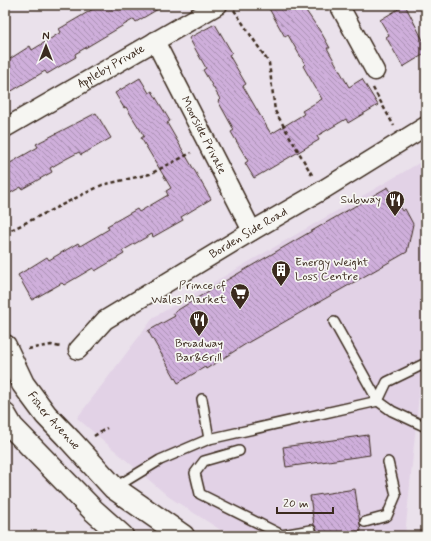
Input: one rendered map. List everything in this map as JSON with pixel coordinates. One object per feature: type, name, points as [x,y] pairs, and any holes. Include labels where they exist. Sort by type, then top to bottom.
[{"type":"main road","name":"Fisher Avenue","points":[[15,348],[23,384],[46,415],[114,488],[183,536]]},
{"type":"main road","points":[[5,415],[12,427],[93,510],[122,536]]},
{"type":"main road","points":[[93,510],[114,488]]},
{"type":"street","name":"Appleby Private","points":[[5,128],[218,5]]},
{"type":"street","points":[[339,5],[372,77]]},
{"type":"street","name":"Moorside Private","points":[[155,41],[252,231]]},
{"type":"street","name":"Borden Side Road","points":[[78,350],[105,320],[321,191],[401,140],[426,126]]},
{"type":"lane","points":[[334,322],[378,401],[392,411],[426,427]]},
{"type":"lane","points":[[378,401],[387,382],[426,363]]},
{"type":"lane","points":[[202,399],[209,438]]},
{"type":"lane","points":[[114,488],[160,460],[209,438],[378,401]]},
{"type":"lane","points":[[239,451],[204,461],[195,473],[200,494],[282,535],[311,530]]},
{"type":"lane","points":[[365,522],[388,516],[396,495],[388,462]]},
{"type":"path","points":[[231,5],[269,63],[275,111],[321,191]]},
{"type":"path","points":[[372,77],[401,140]]},
{"type":"path","points":[[5,233],[102,185],[150,174],[208,144]]},
{"type":"path","points":[[15,348],[51,345],[78,350]]},
{"type":"shaded area","points":[[426,159],[426,324],[405,535],[230,536],[169,497],[77,418],[154,317]]},
{"type":"building","points":[[100,5],[165,5],[136,22],[134,19],[75,54],[76,57],[47,74],[45,71],[5,95],[5,62],[30,46],[32,50],[47,41],[61,32],[59,29]]},
{"type":"building","points":[[267,5],[302,5],[322,34],[330,48],[327,48],[349,87],[362,79],[378,105],[348,123],[346,119],[317,136],[319,140],[254,178],[245,163],[248,161],[231,132],[234,130],[218,101],[220,99],[203,70],[206,68],[189,38],[215,24],[232,53],[229,55],[246,84],[243,86],[271,134],[304,114],[302,111],[322,99],[303,66],[305,64],[288,35],[285,37]]},
{"type":"building","points":[[405,5],[426,46],[426,53],[403,67],[386,37],[389,35],[380,20]]},
{"type":"building","points":[[140,78],[149,93],[152,91],[170,121],[167,123],[211,199],[181,217],[183,220],[153,237],[152,234],[122,251],[124,254],[95,271],[93,268],[64,285],[62,283],[32,300],[18,275],[47,257],[49,260],[78,243],[80,246],[109,229],[107,226],[137,209],[139,212],[168,195],[166,191],[171,188],[141,138],[144,136],[126,107],[124,108],[115,93]]},
{"type":"building","points":[[96,113],[111,138],[81,155],[79,152],[64,160],[50,168],[52,172],[22,189],[21,187],[5,196],[5,166],[38,147],[36,144]]},
{"type":"building","points":[[388,187],[402,211],[405,209],[413,224],[407,252],[249,342],[206,369],[205,367],[178,383],[148,331],[175,316],[173,313],[220,284]]},
{"type":"building","points":[[368,435],[370,455],[286,467],[283,447]]},
{"type":"building","points":[[355,489],[361,531],[316,536],[317,529],[314,525],[310,496]]},
{"type":"place","name":"Subway","points":[[395,217]]},
{"type":"place","name":"Energy Weight Loss Centre","points":[[281,287]]},
{"type":"place","name":"Prince of Wales Market","points":[[240,310]]},
{"type":"place","name":"Broadway Bar&Grill","points":[[199,337]]}]
